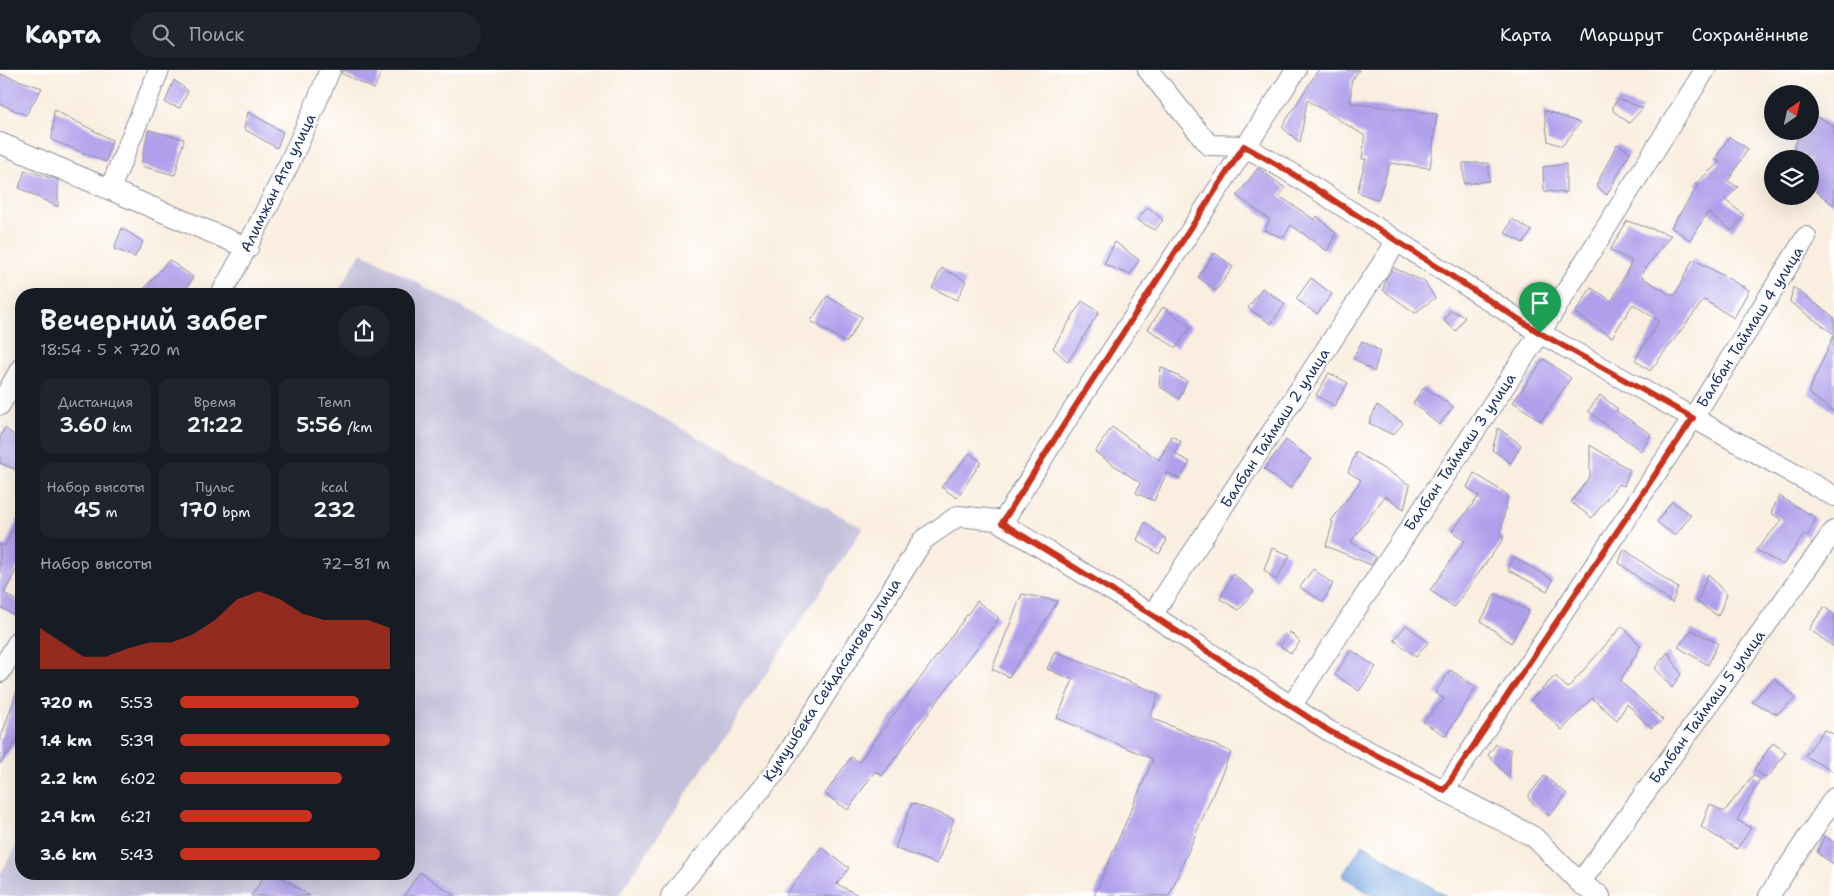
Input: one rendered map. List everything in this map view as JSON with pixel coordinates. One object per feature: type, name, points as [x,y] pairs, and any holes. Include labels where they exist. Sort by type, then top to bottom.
[{"type":"street","points":[[110,190],[159,70]]},
{"type":"street","name":"Алимжан Ата улица","points":[[225,288],[248,248],[313,112],[330,70]]},
{"type":"street","points":[[1148,70],[1209,145],[1244,146],[1288,171],[1540,333],[1834,496]]},
{"type":"street","points":[[1296,70],[1244,146],[1002,523],[1152,615],[1329,731],[1534,837],[1580,882],[1600,896]]},
{"type":"street","name":"Балбан Таймаш 3 улица","points":[[1292,705],[1540,333],[1706,70]]},
{"type":"street","points":[[0,143],[248,248]]},
{"type":"street","name":"Балбан Таймаш 4 улица","points":[[1444,790],[1693,418],[1806,237]]},
{"type":"street","name":"Балбан Таймаш 2 улица","points":[[1152,615],[1398,241]]},
{"type":"street","points":[[0,405],[15,379]]},
{"type":"street","name":"Кумушбека Сейдасанова улица","points":[[671,896],[778,769],[923,540],[958,516],[996,520],[1002,523]]},
{"type":"street","name":"Балбан Таймаш 5 улица","points":[[1580,882],[1834,531]]},
{"type":"street","points":[[0,672],[15,647]]},
{"type":"street","points":[[1769,896],[1834,798]]},
{"type":"shaded area","points":[[361,252],[863,528],[618,896],[0,896],[0,875],[15,849],[15,880],[415,880],[415,288],[340,288]]},
{"type":"water","points":[[1363,844],[1446,896],[1373,896],[1342,876]]},
{"type":"building","points":[[342,70],[382,70],[374,89],[341,73]]},
{"type":"building","points":[[1318,70],[1359,70],[1351,82],[1351,103],[1437,114],[1430,168],[1390,163],[1378,200],[1357,192],[1366,159],[1362,159],[1365,136],[1307,100],[1300,143],[1282,127]]},
{"type":"building","points":[[0,74],[42,88],[26,115],[0,104]]},
{"type":"building","points":[[174,80],[188,91],[180,108],[165,103]]},
{"type":"building","points":[[1619,99],[1643,108],[1629,123],[1613,111],[1613,105]]},
{"type":"building","points":[[54,110],[112,140],[106,162],[52,140]]},
{"type":"building","points":[[1544,110],[1580,123],[1562,146],[1548,141]]},
{"type":"building","points":[[248,112],[283,132],[277,148],[244,129]]},
{"type":"building","points":[[1819,118],[1834,126],[1834,205],[1819,194],[1819,150],[1793,150],[1797,140],[1819,140]]},
{"type":"building","points":[[148,130],[184,139],[175,175],[141,166]]},
{"type":"building","points":[[1729,137],[1748,149],[1728,181],[1738,187],[1725,200],[1744,215],[1732,231],[1708,212],[1690,240],[1671,227],[1698,186],[1695,184],[1720,162],[1715,159]]},
{"type":"building","points":[[1617,144],[1630,152],[1607,195],[1596,186]]},
{"type":"building","points":[[1463,163],[1489,163],[1489,181],[1464,184]]},
{"type":"building","points":[[1566,164],[1566,193],[1544,191],[1543,167]]},
{"type":"building","points":[[1258,168],[1285,188],[1279,196],[1315,220],[1317,216],[1336,233],[1327,251],[1291,225],[1283,238],[1264,230],[1270,220],[1237,196]]},
{"type":"building","points":[[25,170],[58,180],[58,207],[19,188]]},
{"type":"building","points":[[1148,207],[1163,220],[1155,230],[1137,220]]},
{"type":"building","points":[[1512,219],[1532,231],[1523,243],[1505,233]]},
{"type":"building","points":[[1627,221],[1671,235],[1640,276],[1671,295],[1675,295],[1693,259],[1749,290],[1734,318],[1704,300],[1650,371],[1635,360],[1659,321],[1633,304],[1612,337],[1575,313],[1591,288],[1612,301],[1632,261],[1610,250]]},
{"type":"building","points":[[122,228],[143,242],[135,257],[114,249]]},
{"type":"building","points":[[1115,242],[1139,260],[1130,275],[1104,264]]},
{"type":"building","points":[[1215,253],[1233,267],[1216,291],[1198,277]]},
{"type":"building","points":[[169,260],[193,277],[187,288],[145,288]]},
{"type":"building","points":[[942,268],[966,281],[957,300],[932,288]]},
{"type":"building","points":[[1394,268],[1425,282],[1435,298],[1415,313],[1383,290],[1386,279]]},
{"type":"building","points":[[1311,278],[1332,294],[1317,314],[1296,299]]},
{"type":"building","points":[[1793,287],[1834,317],[1834,334],[1790,302]]},
{"type":"building","points":[[1262,288],[1285,304],[1271,324],[1248,308]]},
{"type":"building","points":[[827,296],[862,317],[846,343],[811,321]]},
{"type":"building","points":[[1082,301],[1099,312],[1068,362],[1053,348]]},
{"type":"building","points":[[1163,307],[1191,327],[1176,348],[1148,329]]},
{"type":"building","points":[[1450,310],[1465,317],[1456,331],[1444,321]]},
{"type":"building","points":[[1834,335],[1834,412],[1808,393]]},
{"type":"building","points":[[1362,341],[1380,351],[1374,372],[1353,358]]},
{"type":"building","points":[[1544,359],[1571,378],[1541,421],[1513,402]]},
{"type":"building","points":[[1161,367],[1187,381],[1179,399],[1159,386]]},
{"type":"building","points":[[1329,373],[1348,383],[1334,406],[1316,395]]},
{"type":"building","points":[[1424,387],[1453,407],[1439,425],[1413,403]]},
{"type":"building","points":[[1600,395],[1618,409],[1616,411],[1651,434],[1641,451],[1588,411]]},
{"type":"building","points":[[1377,405],[1403,423],[1393,435],[1369,423]]},
{"type":"building","points":[[1112,427],[1159,460],[1172,436],[1181,441],[1175,454],[1190,462],[1180,479],[1167,472],[1154,501],[1136,493],[1140,483],[1095,452]]},
{"type":"building","points":[[5,428],[15,436],[15,469],[0,463],[0,437]]},
{"type":"building","points":[[1498,428],[1521,445],[1511,463],[1492,450]]},
{"type":"building","points":[[1286,440],[1311,459],[1290,488],[1264,469]]},
{"type":"building","points":[[1590,445],[1630,470],[1624,486],[1618,484],[1592,518],[1571,502],[1590,476]]},
{"type":"building","points":[[1356,452],[1410,485],[1404,509],[1385,496],[1351,542],[1376,557],[1371,565],[1326,546],[1333,522],[1331,521],[1361,480],[1348,472]]},
{"type":"building","points":[[970,453],[981,462],[957,498],[941,487]]},
{"type":"building","points":[[1474,473],[1508,495],[1500,536],[1504,538],[1454,607],[1430,590],[1465,541],[1452,531],[1479,496],[1467,487]]},
{"type":"building","points":[[1779,496],[1816,518],[1807,537],[1804,534],[1783,565],[1756,550],[1782,520],[1771,513]]},
{"type":"building","points":[[1672,501],[1691,515],[1675,536],[1657,522]]},
{"type":"building","points":[[1145,522],[1167,540],[1159,554],[1137,540]]},
{"type":"building","points":[[15,525],[15,572],[4,593],[15,600],[15,616],[0,607],[0,544],[5,546]]},
{"type":"building","points":[[1272,548],[1290,555],[1276,580],[1264,570]]},
{"type":"building","points":[[1624,549],[1678,588],[1672,603],[1619,563]]},
{"type":"building","points":[[1514,557],[1553,580],[1547,591],[1508,570]]},
{"type":"building","points":[[1313,569],[1333,584],[1323,602],[1300,587]]},
{"type":"building","points":[[1233,574],[1254,591],[1239,610],[1220,599]]},
{"type":"building","points":[[1708,574],[1727,595],[1718,616],[1697,602]]},
{"type":"building","points":[[1022,594],[1058,601],[1009,677],[992,669]]},
{"type":"building","points":[[1495,594],[1529,611],[1511,643],[1481,621]]},
{"type":"building","points":[[977,601],[999,618],[882,776],[875,771],[848,810],[825,794],[851,757],[859,762]]},
{"type":"building","points":[[1824,607],[1834,614],[1834,647],[1809,629]]},
{"type":"building","points":[[1406,625],[1428,642],[1416,657],[1394,640]]},
{"type":"building","points":[[1622,626],[1641,646],[1620,681],[1663,720],[1651,728],[1627,704],[1617,720],[1592,698],[1562,730],[1531,700],[1555,676],[1568,688]]},
{"type":"building","points":[[1692,630],[1718,643],[1708,665],[1678,647]]},
{"type":"building","points":[[1290,632],[1300,642],[1291,653],[1280,646]]},
{"type":"building","points":[[1351,650],[1376,667],[1359,691],[1335,675]]},
{"type":"building","points":[[1055,651],[1159,694],[1150,717],[1231,752],[1169,896],[1094,896],[1153,759],[1057,718],[1073,680],[1047,669]]},
{"type":"building","points":[[1668,652],[1681,674],[1672,688],[1655,668]]},
{"type":"building","points":[[1450,670],[1476,687],[1446,736],[1423,722],[1444,699],[1435,693]]},
{"type":"building","points":[[1774,678],[1796,698],[1777,714],[1752,702]]},
{"type":"building","points":[[15,697],[15,743],[0,764],[0,740]]},
{"type":"building","points":[[1824,730],[1834,734],[1834,772],[1805,756]]},
{"type":"building","points":[[1773,743],[1786,752],[1769,776],[1763,776],[1754,769]]},
{"type":"building","points":[[1496,744],[1511,750],[1509,778],[1488,755]]},
{"type":"building","points":[[1753,775],[1760,779],[1737,820],[1751,828],[1737,849],[1701,827],[1710,804],[1724,812]]},
{"type":"building","points":[[1544,776],[1567,794],[1549,816],[1529,800],[1529,795]]},
{"type":"building","points":[[912,803],[954,819],[937,864],[895,848]]},
{"type":"building","points":[[1824,836],[1834,842],[1834,864],[1817,853]]},
{"type":"building","points":[[821,847],[849,868],[837,884],[860,896],[785,896]]},
{"type":"building","points":[[420,872],[455,896],[404,896]]},
{"type":"building","points":[[262,880],[285,880],[310,896],[251,896]]},
{"type":"route","points":[[1244,146],[1288,171],[1540,333],[1693,418],[1444,790],[1329,731],[1152,615],[1002,523],[1244,146]]}]
